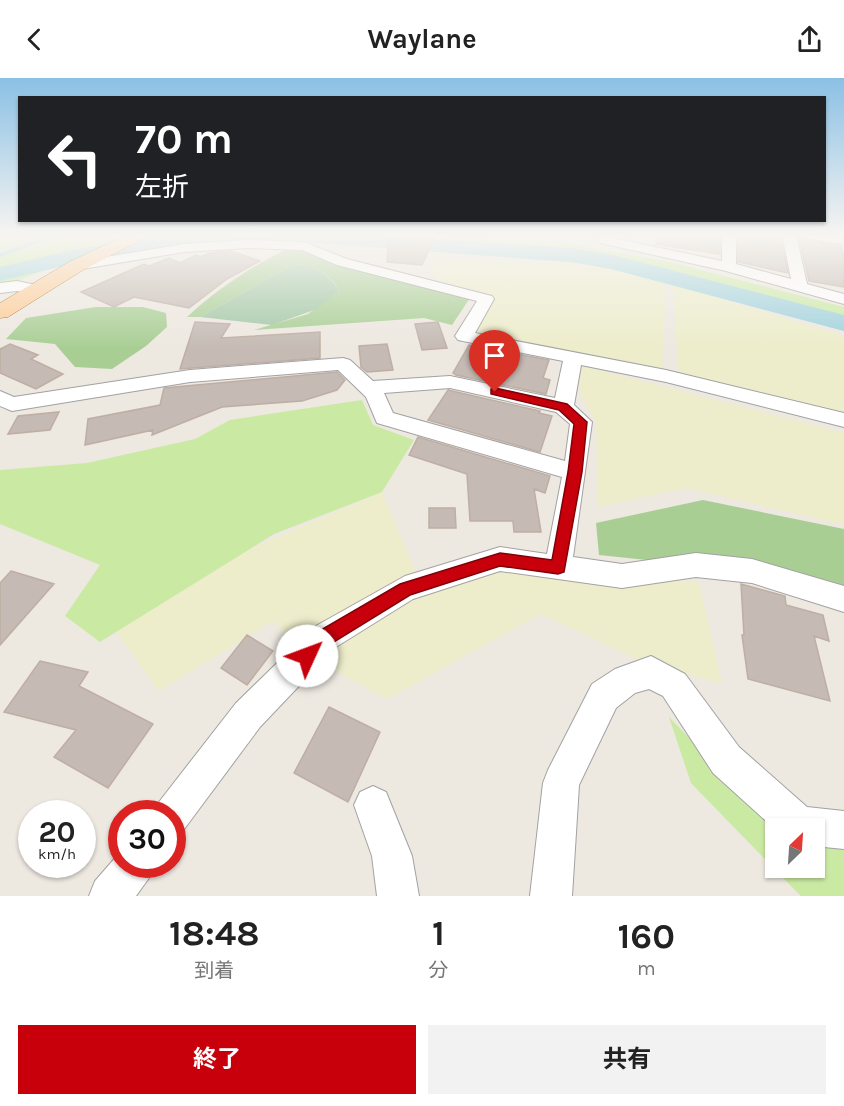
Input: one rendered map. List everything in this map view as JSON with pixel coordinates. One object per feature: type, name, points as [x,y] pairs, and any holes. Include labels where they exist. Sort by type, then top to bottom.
[{"type":"main road","points":[[0,312],[65,272]]},
{"type":"street","points":[[382,272],[486,299],[464,336],[666,376],[844,420]]},
{"type":"street","points":[[747,272],[844,299]]},
{"type":"street","points":[[797,272],[800,287]]},
{"type":"street","points":[[0,288],[17,286],[36,289]]},
{"type":"street","points":[[563,407],[573,358]]},
{"type":"street","points":[[0,398],[12,404],[190,376],[343,364],[375,394],[384,418],[575,472]]},
{"type":"street","points":[[368,388],[450,382],[563,407],[580,422],[575,472],[558,567]]},
{"type":"street","points":[[183,800],[248,715],[326,637],[405,589],[500,560],[622,576],[696,565],[752,571],[844,599]]},
{"type":"street","points":[[551,896],[561,783],[604,696],[626,680],[651,672],[674,685],[726,760],[799,825],[844,830]]},
{"type":"street","points":[[373,805],[392,856],[398,896]]},
{"type":"street","points":[[110,896],[124,878]]},
{"type":"green space","points":[[0,272],[40,272],[0,288]]},
{"type":"green space","points":[[246,272],[280,272],[200,317],[187,317],[210,297]]},
{"type":"green space","points":[[280,272],[320,272],[330,279],[339,291],[317,309],[272,325],[200,317]]},
{"type":"green space","points":[[321,272],[365,272],[470,298],[452,325],[424,318],[254,330],[308,314],[339,291]]},
{"type":"green space","points":[[431,272],[637,272],[666,280],[662,369],[469,335],[486,299],[430,276]]},
{"type":"green space","points":[[637,272],[709,272],[844,307],[844,331]]},
{"type":"green space","points":[[673,284],[844,336],[844,413],[678,372]]},
{"type":"green space","points":[[96,307],[143,307],[166,313],[167,327],[146,346],[112,369],[75,367],[55,344],[6,339],[26,318]]},
{"type":"green space","points":[[582,366],[844,433],[844,525],[686,488],[598,507],[596,423],[579,390]]},
{"type":"green space","points":[[362,400],[373,425],[414,440],[382,492],[274,534],[100,642],[65,616],[100,565],[0,524],[0,470],[87,463],[195,439],[230,420]]},
{"type":"green space","points":[[382,492],[421,584],[500,559],[622,576],[699,582],[722,684],[639,660],[541,614],[387,699],[307,656],[273,621],[159,691],[116,632],[246,551]]},
{"type":"green space","points":[[703,500],[844,529],[844,594],[752,571],[599,555],[596,523]]},
{"type":"green space","points":[[669,717],[766,818],[765,859],[691,783]]},
{"type":"green space","points":[[825,842],[844,848],[844,896],[801,896],[783,878],[825,878]]},
{"type":"building","points":[[126,272],[240,272],[189,308],[134,297],[114,307],[81,292]]},
{"type":"building","points":[[807,272],[844,272],[844,287],[809,281]]},
{"type":"building","points":[[195,322],[230,324],[221,338],[320,332],[320,358],[180,369]]},
{"type":"building","points":[[438,322],[447,348],[422,350],[415,324]]},
{"type":"building","points":[[10,344],[38,355],[31,359],[63,374],[36,389],[0,373],[0,349]]},
{"type":"building","points":[[387,344],[393,370],[367,372],[361,367],[359,346]]},
{"type":"building","points":[[469,345],[549,360],[543,378],[550,380],[546,394],[456,375],[453,373]]},
{"type":"building","points":[[337,372],[345,380],[337,390],[302,401],[222,407],[152,435],[153,430],[85,445],[88,419],[160,405],[164,388]]},
{"type":"building","points":[[448,390],[540,411],[539,413],[552,416],[540,452],[428,420]]},
{"type":"building","points":[[59,412],[50,430],[8,434],[18,416]]},
{"type":"building","points":[[418,437],[550,476],[545,493],[534,489],[541,532],[514,532],[513,521],[470,521],[467,474],[409,455]]},
{"type":"building","points":[[429,508],[455,508],[456,528],[429,528]]},
{"type":"building","points":[[11,571],[54,584],[0,645],[0,583]]},
{"type":"building","points":[[741,584],[785,596],[786,605],[823,615],[829,641],[814,636],[830,701],[748,679],[742,635],[744,635]]},
{"type":"building","points":[[247,635],[273,651],[247,685],[221,668]]},
{"type":"building","points":[[40,661],[88,672],[79,686],[153,724],[108,788],[54,757],[76,730],[4,712]]},
{"type":"building","points":[[329,707],[380,732],[348,802],[294,773]]},
{"type":"waterway","points":[[0,274],[8,272]]},
{"type":"waterway","points":[[652,272],[844,323]]},
{"type":"route","points":[[307,656],[326,637],[405,589],[500,560],[558,567],[575,472],[580,422],[563,407],[495,392]]}]
